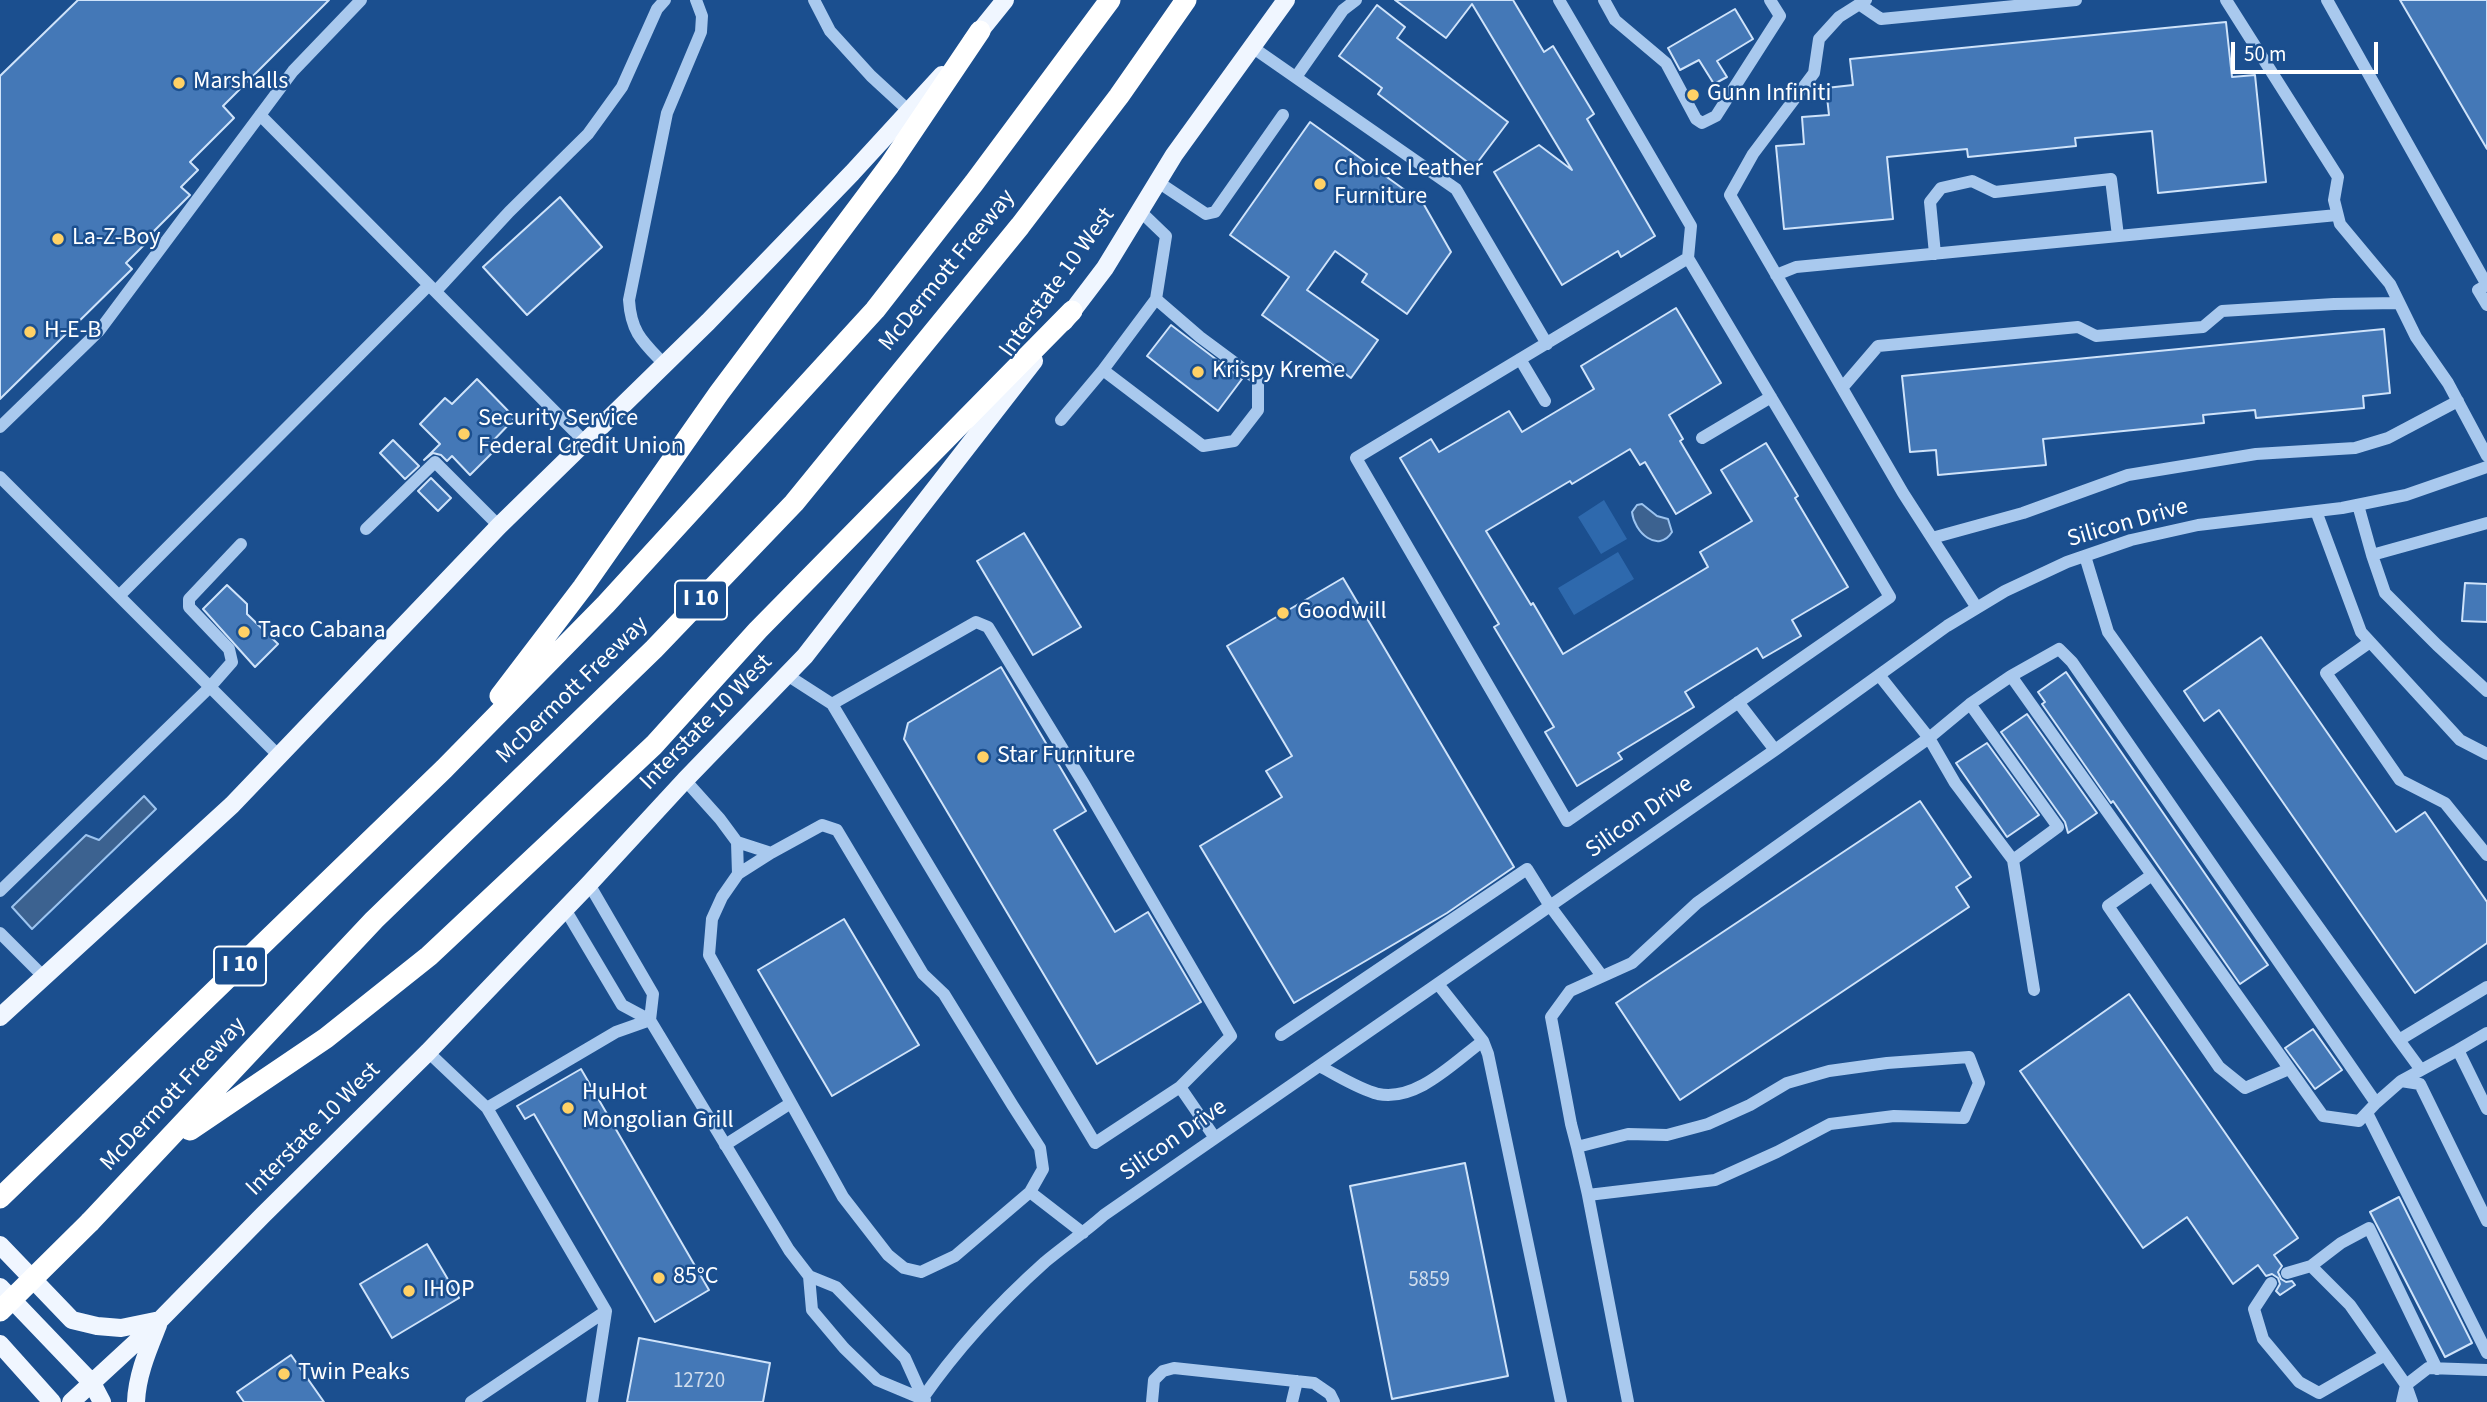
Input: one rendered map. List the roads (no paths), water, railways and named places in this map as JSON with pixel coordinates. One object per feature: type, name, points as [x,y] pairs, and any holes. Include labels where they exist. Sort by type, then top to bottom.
[{"type":"highway","name":"McDermott Freeway","points":[[0,1198],[444,769],[606,604],[875,310],[974,183],[1110,0]]},
{"type":"highway","name":"McDermott Freeway","points":[[0,1311],[159,1151],[374,920],[654,649],[794,503],[1020,226],[1119,96],[1186,0]]},
{"type":"highway","points":[[444,769],[583,587],[719,393],[889,166],[980,31]]},
{"type":"highway","points":[[159,1151],[326,1038],[429,956],[654,744],[758,631],[1072,311]]},
{"type":"main road","points":[[0,1017],[232,805],[499,526],[665,365],[852,173],[1005,0]]},
{"type":"main road","name":"Interstate 10 West","points":[[71,1402],[160,1320],[262,1215],[428,1052],[805,656],[1105,268],[1174,155],[1286,0]]},
{"type":"main road","points":[[0,1245],[72,1320],[121,1328],[160,1320]]},
{"type":"main road","points":[[0,1287],[92,1383],[102,1402]]},
{"type":"main road","points":[[136,1402],[145,1360],[160,1320]]},
{"type":"main road","points":[[0,1344],[52,1402]]},
{"type":"street","points":[[0,427],[99,331],[293,71],[361,0]]},
{"type":"street","points":[[119,596],[588,134],[622,87],[651,22],[665,0]]},
{"type":"street","points":[[665,365],[638,337],[630,320],[629,300],[667,113],[701,32],[702,16],[695,0]]},
{"type":"street","points":[[814,0],[830,31],[871,76],[909,111]]},
{"type":"street","points":[[1296,77],[1343,10],[1356,0]]},
{"type":"street","points":[[1559,0],[1691,226],[1688,258],[1890,597],[1567,821],[1356,458],[1688,258]]},
{"type":"street","points":[[1604,0],[1615,20],[1666,63],[1696,119],[1702,122],[1716,116],[1780,16],[1770,0]]},
{"type":"street","points":[[1977,608],[1903,493],[1730,195],[1753,154],[1814,73],[1819,39],[1839,17],[1862,2],[1881,19],[1970,5],[2076,0]]},
{"type":"street","points":[[2226,0],[2338,177],[2334,200],[2340,224],[2390,284],[2416,337],[2458,401],[2487,456]]},
{"type":"street","points":[[2327,0],[2487,285],[2478,290],[2487,305]]},
{"type":"street","points":[[1252,47],[1456,189],[1547,344]]},
{"type":"street","points":[[260,115],[586,443]]},
{"type":"street","points":[[1158,183],[1206,214],[1215,212],[1283,115]]},
{"type":"street","points":[[1935,254],[1930,202],[1941,188],[1972,181],[1995,192],[2111,179],[2118,236]]},
{"type":"street","points":[[1061,420],[1156,299],[1166,236],[1140,212]]},
{"type":"street","points":[[1776,275],[1796,267],[2337,215]]},
{"type":"street","points":[[1102,370],[1203,446],[1234,441],[1258,410],[1258,380],[1200,337],[1156,299]]},
{"type":"street","points":[[1842,388],[1878,345],[2077,327],[2096,336],[2109,335],[2203,327],[2222,311],[2399,303]]},
{"type":"street","points":[[1520,359],[1545,401]]},
{"type":"street","points":[[1702,438],[1771,397]]},
{"type":"street","points":[[1932,538],[2023,513],[2128,475],[2256,454],[2355,448],[2388,438],[2458,401]]},
{"type":"street","points":[[366,529],[435,462],[499,526]]},
{"type":"street","name":"Silicon Drive","points":[[923,1401],[949,1362],[994,1311],[1046,1261],[1104,1215],[1776,750],[1947,626],[2005,591],[2085,556],[2131,540],[2198,525],[2358,505],[2406,495],[2487,467]]},
{"type":"street","points":[[0,477],[279,756]]},
{"type":"street","points":[[2358,505],[2385,593],[2487,691]]},
{"type":"street","points":[[2316,511],[2361,632],[2460,740],[2487,754]]},
{"type":"street","points":[[2372,555],[2487,523]]},
{"type":"street","points":[[0,891],[210,687],[232,662],[229,649],[189,607],[188,599],[241,544]]},
{"type":"street","points":[[2085,556],[2108,632],[2421,1070]]},
{"type":"street","points":[[787,675],[832,704],[1096,1143],[1180,1087],[1231,1036],[1084,784],[988,627],[976,622],[832,704]]},
{"type":"street","points":[[2370,642],[2326,673],[2400,780],[2445,803],[2487,855]]},
{"type":"street","points":[[1628,1402],[1551,1017],[1570,991],[1632,963],[1697,903],[1929,738],[1970,704],[2011,676],[2059,649],[2072,662],[2371,1108],[2487,1353]]},
{"type":"street","points":[[1879,675],[1929,738],[1955,783],[2013,860],[2034,990]]},
{"type":"street","points":[[2011,676],[2323,1116],[2359,1122],[2401,1081],[2487,1033]]},
{"type":"street","points":[[1738,702],[1776,750]]},
{"type":"street","points":[[1970,704],[2058,827],[2013,860]]},
{"type":"street","points":[[685,780],[737,842],[738,874]]},
{"type":"street","points":[[822,825],[836,830],[923,974],[944,994],[1040,1147],[1043,1169],[1030,1192],[955,1256],[921,1272],[904,1268],[888,1255],[843,1197],[709,956],[712,919],[722,897],[738,874],[771,853],[822,825]]},
{"type":"street","points":[[737,842],[771,853]]},
{"type":"street","points":[[1281,1035],[1527,869],[1550,906],[1602,976]]},
{"type":"street","points":[[2152,875],[2108,906],[2220,1066],[2245,1088],[2289,1069]]},
{"type":"street","points":[[589,884],[653,994],[650,1020]]},
{"type":"street","points":[[565,909],[622,1005],[650,1020],[789,1250],[808,1276],[812,1310],[844,1348],[877,1380],[923,1401]]},
{"type":"street","points":[[0,933],[43,976]]},
{"type":"street","points":[[1438,984],[1482,1041],[1488,1054],[1561,1402]]},
{"type":"street","points":[[2399,1040],[2487,987]]},
{"type":"street","points":[[487,1108],[616,1032],[650,1020]]},
{"type":"street","points":[[1318,1066],[1376,1093],[1397,1096],[1421,1086],[1482,1041]]},
{"type":"street","points":[[2458,1051],[2486,1102]]},
{"type":"street","points":[[428,1052],[487,1108],[606,1311],[592,1402]]},
{"type":"street","points":[[1577,1147],[1628,1134],[1667,1135],[1708,1124],[1750,1105],[1787,1083],[1829,1071],[1887,1063],[1969,1057],[1979,1083],[1964,1118],[1894,1116],[1830,1124],[1715,1180],[1588,1195]]},
{"type":"street","points":[[2401,1081],[2420,1084],[2487,1221]]},
{"type":"street","points":[[1180,1087],[1215,1139]]},
{"type":"street","points":[[725,1145],[791,1103]]},
{"type":"street","points":[[1030,1192],[1083,1233]]},
{"type":"street","points":[[2287,1273],[2311,1266],[2369,1228],[2437,1368]]},
{"type":"street","points":[[2311,1266],[2350,1305],[2406,1385],[2412,1402]]},
{"type":"street","points":[[808,1276],[836,1287],[905,1359],[923,1401]]},
{"type":"street","points":[[2271,1283],[2254,1309],[2263,1339],[2299,1382],[2319,1393],[2385,1355]]},
{"type":"street","points":[[471,1402],[606,1311]]},
{"type":"street","points":[[1153,1402],[1154,1380],[1163,1371],[1174,1368],[1314,1383],[1330,1394],[1334,1402]]},
{"type":"street","points":[[2402,1402],[2406,1385],[2428,1368],[2487,1370]]},
{"type":"street","points":[[1292,1402],[1297,1381]]},
{"type":"place","name":"Marshalls","points":[[179,83]]},
{"type":"place","name":"Gunn Infiniti","points":[[1693,95]]},
{"type":"place","name":"Choice Leather Furniture","points":[[1320,184]]},
{"type":"place","name":"La-Z-Boy","points":[[58,239]]},
{"type":"place","name":"H-E-B","points":[[30,332]]},
{"type":"place","name":"Krispy Kreme","points":[[1198,372]]},
{"type":"place","name":"Security Service Federal Credit Union","points":[[464,434]]},
{"type":"place","name":"Goodwill","points":[[1283,613]]},
{"type":"place","name":"Taco Cabana","points":[[244,632]]},
{"type":"place","name":"Star Furniture","points":[[983,757]]},
{"type":"place","name":"HuHot Mongolian Grill","points":[[568,1108]]},
{"type":"place","name":"85°C","points":[[659,1278]]},
{"type":"place","name":"IHOP","points":[[409,1291]]},
{"type":"place","name":"Twin Peaks","points":[[284,1374]]}]
